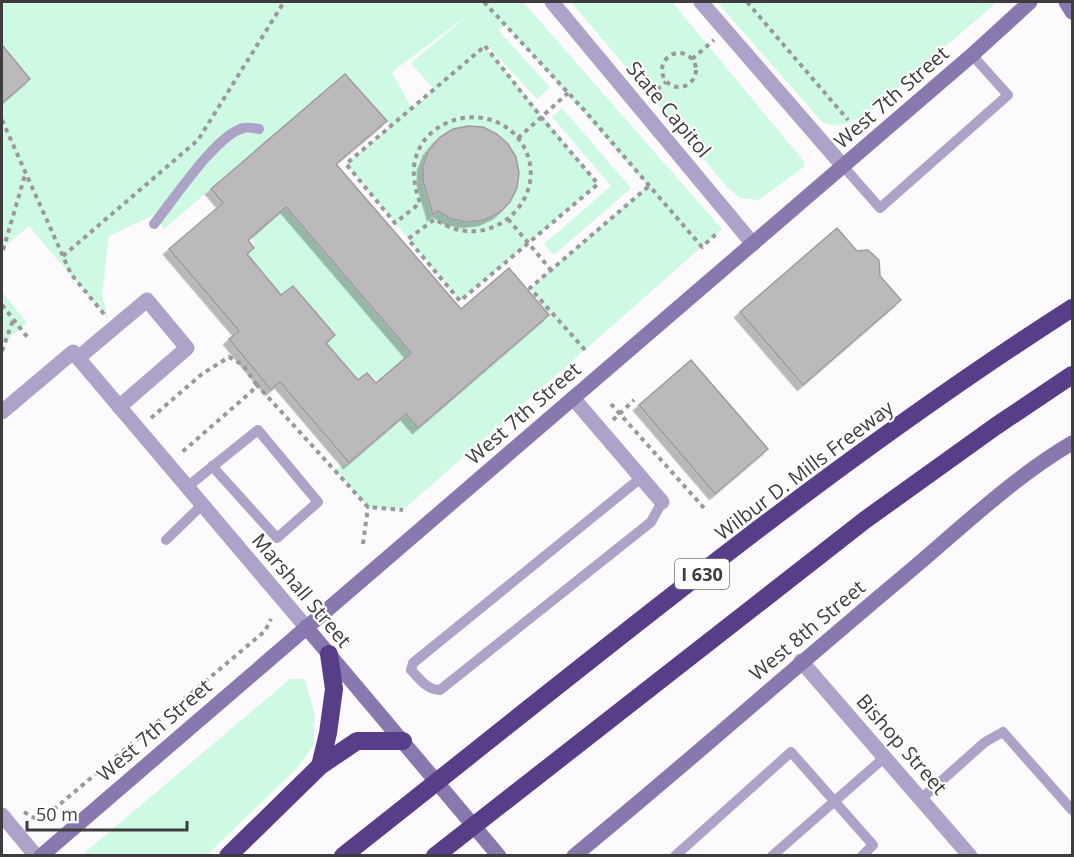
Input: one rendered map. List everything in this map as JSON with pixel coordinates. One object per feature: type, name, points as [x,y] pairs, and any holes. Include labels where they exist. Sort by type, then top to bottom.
[{"type":"highway","name":"Wilbur D. Mills Freeway","points":[[343,855],[830,476],[963,380],[1072,308]]},
{"type":"highway","points":[[435,855],[865,520],[996,426],[1072,375]]},
{"type":"highway","points":[[320,766],[328,733],[334,689],[329,654]]},
{"type":"highway","points":[[228,855],[320,766],[357,741],[403,741]]},
{"type":"street","name":"State Capitol","points":[[552,2],[753,244]]},
{"type":"street","points":[[701,2],[843,166]]},
{"type":"street","name":"West 7th Street","points":[[38,855],[753,244],[1030,2]]},
{"type":"street","points":[[1066,2],[1072,12]]},
{"type":"street","points":[[2,412],[147,300],[187,348],[119,407]]},
{"type":"street","name":"Marshall Street","points":[[76,355],[498,855]]},
{"type":"street","points":[[573,398],[662,502]]},
{"type":"street","name":"West 8th Street","points":[[574,855],[1017,482],[1072,443]]},
{"type":"street","name":"Bishop Street","points":[[801,662],[970,855]]},
{"type":"street","points":[[2,815],[38,855]]},
{"type":"lane","points":[[843,166],[880,208],[1008,95],[972,55]]},
{"type":"lane","points":[[154,224],[204,158],[226,138],[244,128],[258,129]]},
{"type":"lane","points":[[187,487],[212,466],[258,430],[318,502],[276,538],[212,466]]},
{"type":"lane","points":[[642,477],[413,663],[411,670],[433,690],[440,690],[651,522],[662,502]]},
{"type":"lane","points":[[166,540],[202,505]]},
{"type":"lane","points":[[921,799],[985,742],[1003,732],[1072,810]]},
{"type":"lane","points":[[675,855],[791,752],[873,845],[861,855]]},
{"type":"lane","points":[[772,855],[885,757]]},
{"type":"path","points":[[63,256],[198,140],[284,2]]},
{"type":"path","points":[[484,2],[568,93],[702,246],[716,234]]},
{"type":"path","points":[[747,2],[848,120]]},
{"type":"path","points":[[692,59],[726,30]]},
{"type":"path","points":[[485,46],[541,117],[598,184],[460,301],[408,239],[435,219],[448,228],[467,232],[486,231],[508,219],[527,194],[530,175],[527,155],[518,138],[504,125],[486,118],[466,116],[448,121],[432,132],[420,147],[414,165],[414,184],[420,202],[395,223],[346,164],[485,46]]},
{"type":"path","points":[[680,53],[692,59],[696,73],[690,83],[673,87],[664,80],[663,64],[670,56],[680,53]]},
{"type":"path","points":[[518,138],[568,93]]},
{"type":"path","points":[[2,120],[71,274],[108,319]]},
{"type":"path","points":[[3,250],[25,175]]},
{"type":"path","points":[[585,350],[530,288],[649,186]]},
{"type":"path","points":[[508,219],[551,270]]},
{"type":"path","points":[[2,304],[28,338]]},
{"type":"path","points":[[2,351],[13,319]]},
{"type":"path","points":[[151,418],[202,374],[229,357],[243,365],[256,384],[368,507],[403,510]]},
{"type":"path","points":[[243,365],[247,361]]},
{"type":"path","points":[[181,453],[252,391],[256,384]]},
{"type":"path","points":[[601,430],[633,400]]},
{"type":"path","points":[[611,404],[704,508]]},
{"type":"path","points":[[363,544],[368,507]]},
{"type":"path","points":[[19,808],[40,821],[265,631],[271,619]]},
{"type":"green space","points":[[2,2],[523,2],[722,229],[403,510],[368,507],[334,469],[349,463],[388,430],[392,402],[418,427],[549,315],[530,288],[648,186],[505,24],[499,31],[550,87],[537,99],[486,44],[484,48],[493,55],[598,184],[460,301],[346,164],[391,126],[345,74],[164,229],[154,215],[109,236],[102,295],[108,319],[29,226],[2,249],[2,100],[30,79],[2,45]],"holes":[[[469,14],[411,63],[434,90],[412,109],[392,72]]]},
{"type":"green space","points":[[571,2],[672,2],[802,159],[805,166],[759,200],[740,198],[727,187]]},
{"type":"green space","points":[[717,2],[997,2],[865,116],[838,126],[823,123]]},
{"type":"green space","points":[[562,108],[631,188],[554,255],[544,244],[611,186],[552,117]]},
{"type":"green space","points":[[286,207],[411,353],[378,381],[367,373],[358,380],[326,343],[335,335],[293,286],[281,295],[247,254],[254,248],[252,237]]},
{"type":"green space","points":[[2,292],[27,323],[2,344]]},
{"type":"green space","points":[[290,679],[305,679],[315,716],[313,746],[298,767],[207,855],[82,855]]},
{"type":"building","points":[[2,45],[30,79],[2,103]]},
{"type":"building","points":[[345,74],[387,121],[336,164],[461,309],[509,268],[549,315],[418,428],[406,414],[349,463],[280,382],[271,390],[229,339],[239,331],[169,249],[223,203],[211,189]],"holes":[[[286,207],[411,353],[376,383],[367,373],[358,380],[326,343],[335,335],[293,286],[281,295],[247,254],[254,248],[248,240]]]},
{"type":"building","points":[[468,126],[483,127],[497,134],[508,144],[516,157],[519,173],[517,188],[510,202],[499,213],[484,220],[468,222],[451,219],[438,211],[433,215],[423,181],[423,165],[429,150],[440,137],[453,129]]},
{"type":"building","points":[[837,228],[857,251],[868,250],[879,260],[880,276],[901,300],[803,385],[740,312]]},
{"type":"building","points":[[691,360],[768,449],[715,494],[639,405]]}]
